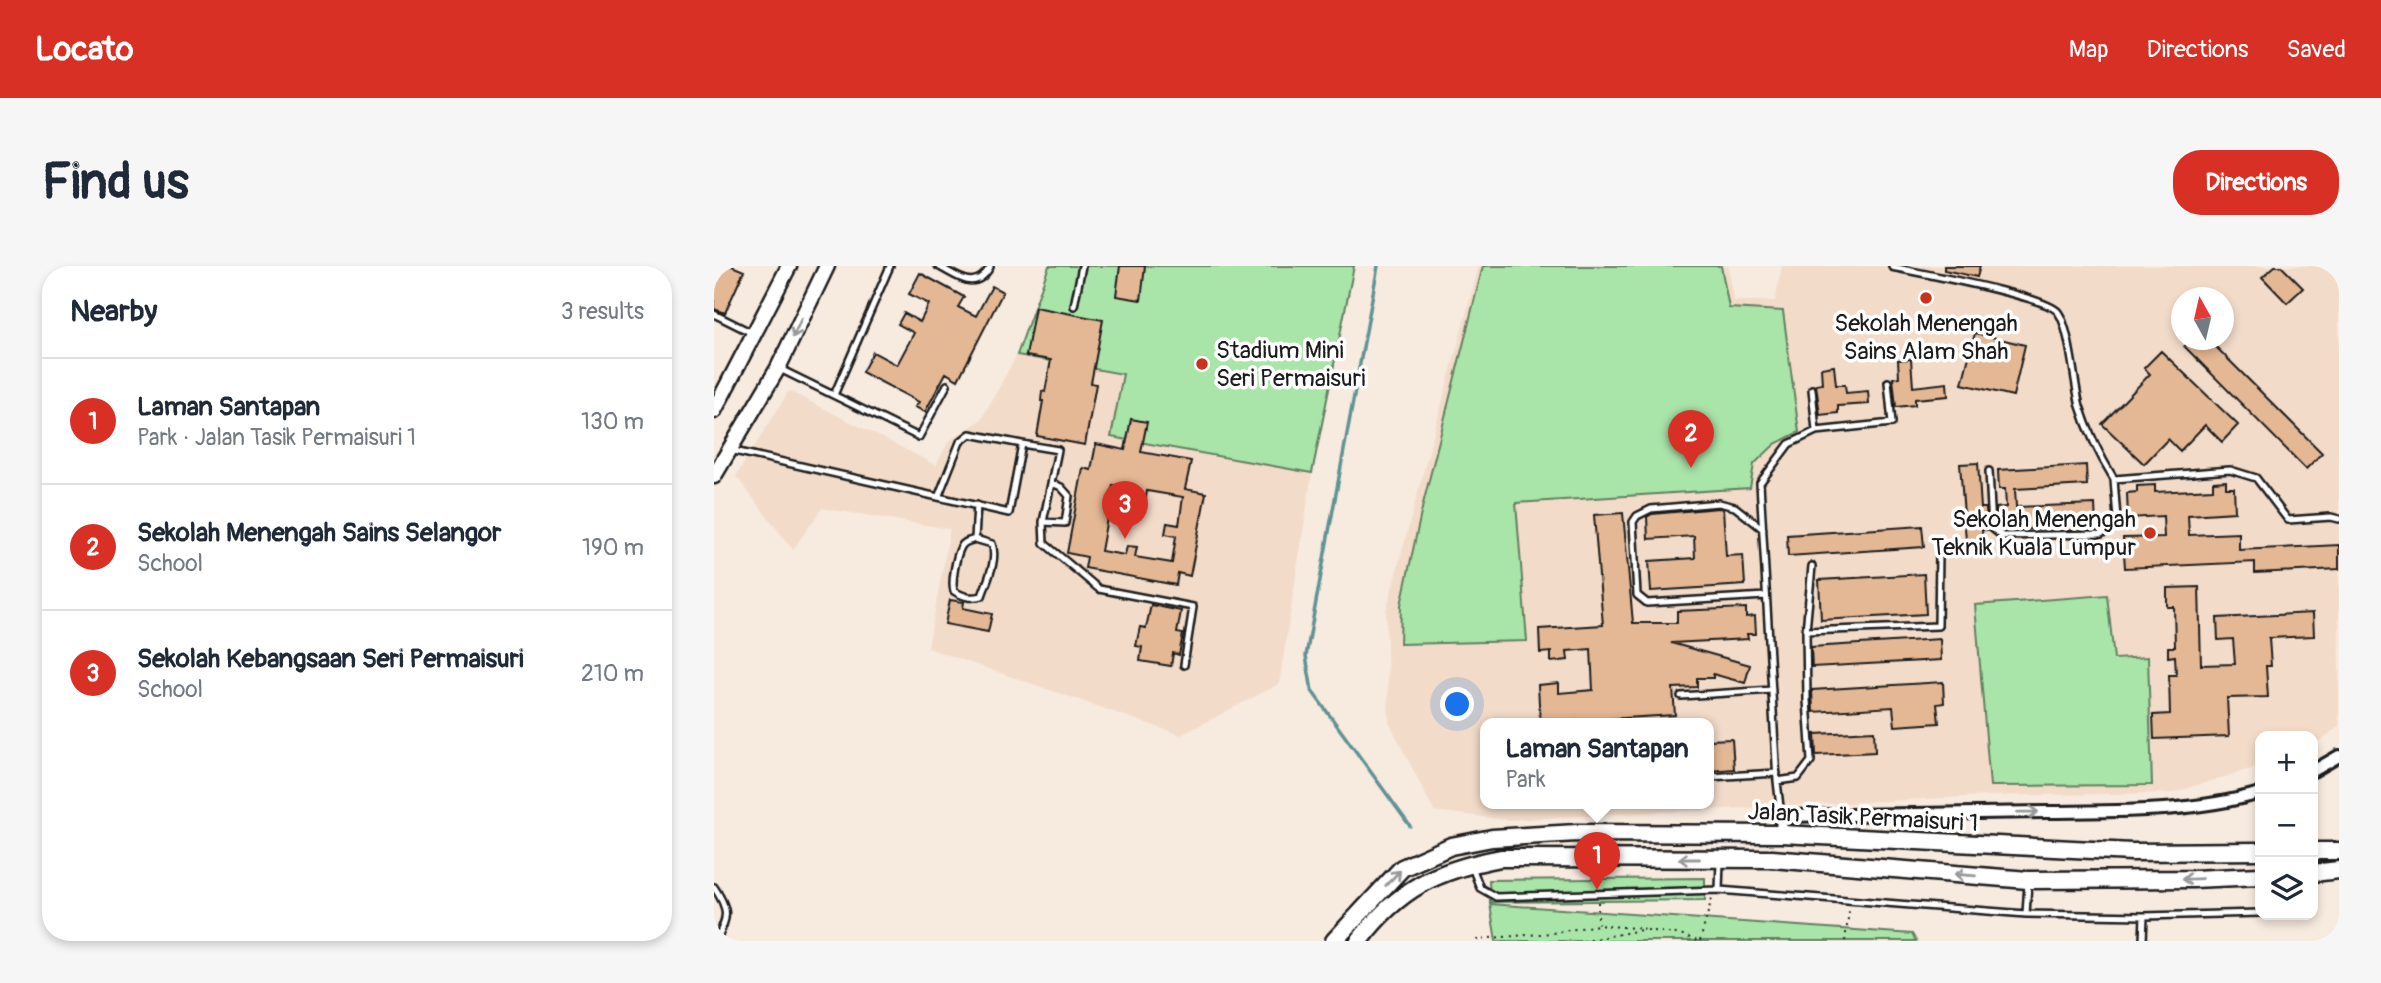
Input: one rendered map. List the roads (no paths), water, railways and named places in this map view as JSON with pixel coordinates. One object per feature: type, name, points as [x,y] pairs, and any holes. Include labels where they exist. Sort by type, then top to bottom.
[{"type":"main road","name":"Jalan Tasik Permaisuri 1","points":[[1334,941],[1402,868],[1451,846],[1492,838],[1602,833],[1782,834],[2132,852],[2255,852]]},
{"type":"main road","points":[[1601,859],[1602,833]]},
{"type":"main road","points":[[2318,851],[2339,851]]},
{"type":"main road","points":[[2132,852],[2134,879]]},
{"type":"main road","name":"Jalan Tasik Permaisuri 1","points":[[1359,941],[1393,902],[1429,878],[1471,864],[1501,858],[1772,859],[2028,880],[2255,876]]},
{"type":"main road","points":[[2318,873],[2339,870]]},
{"type":"main road","points":[[2318,875],[2339,877]]},
{"type":"main road","points":[[1371,941],[1393,902]]},
{"type":"street","points":[[714,411],[789,266]]},
{"type":"street","points":[[714,476],[778,368],[827,266]]},
{"type":"street","points":[[2318,768],[2339,756]]},
{"type":"street","points":[[1782,834],[1781,816],[2135,811],[2234,801],[2257,794]]},
{"type":"lane","points":[[834,395],[890,266]]},
{"type":"lane","points":[[938,266],[970,282],[985,276],[990,267]]},
{"type":"lane","points":[[1074,306],[1082,266]]},
{"type":"lane","points":[[1892,267],[2026,298],[2051,305],[2059,313],[2081,408],[2099,454],[2115,479],[2117,519],[2113,528],[2101,534],[2001,536],[1992,528],[1989,471]]},
{"type":"lane","points":[[714,314],[753,334]]},
{"type":"lane","points":[[778,368],[919,437],[947,385]]},
{"type":"lane","points":[[1781,816],[1760,484],[1790,444],[1816,431],[1892,423],[1888,382]]},
{"type":"lane","points":[[1812,389],[1816,431]]},
{"type":"lane","points":[[939,495],[960,442],[970,434],[1058,450],[1043,522],[1044,543],[1099,589],[1194,607],[1184,665]]},
{"type":"lane","points":[[730,450],[939,495],[1009,513],[1023,444]]},
{"type":"lane","points":[[2115,479],[2230,470],[2256,478],[2288,520],[2331,517],[2339,519]]},
{"type":"lane","points":[[1043,522],[1065,523],[1069,496],[1061,487],[1052,483]]},
{"type":"lane","points":[[1763,529],[1735,508],[1719,503],[1651,509],[1637,516],[1633,522],[1634,580],[1637,596],[1647,603],[1766,596]]},
{"type":"lane","points":[[975,539],[977,505]]},
{"type":"lane","points":[[975,539],[992,544],[994,559],[982,596],[972,598],[954,591],[951,583],[961,546],[975,539]]},
{"type":"lane","points":[[1806,631],[1938,626],[1939,553]]},
{"type":"lane","points":[[1777,781],[1798,778],[1811,761],[1806,631],[1812,566]]},
{"type":"lane","points":[[1681,696],[1772,690]]},
{"type":"lane","points":[[1714,776],[1777,773]]},
{"type":"lane","points":[[1719,890],[1720,859]]},
{"type":"lane","points":[[1471,864],[1480,888],[1496,897],[1719,890],[2026,914],[2144,916],[2255,913]]},
{"type":"lane","points":[[2026,914],[2028,880]]},
{"type":"lane","points":[[714,887],[725,904],[727,918],[716,941]]},
{"type":"lane","points":[[2143,941],[2144,916]]},
{"type":"waterway","points":[[1378,266],[1306,656],[1312,691],[1410,826]]},
{"type":"place","name":"Sekolah Menengah Sains Alam Shah","points":[[1926,298]]},
{"type":"place","name":"Stadium Mini Seri Permaisuri","points":[[1202,364]]},
{"type":"place","name":"Sekolah Menengah Sains Selangor","points":[[1691,468]]},
{"type":"place","name":"Sekolah Menengah Teknik Kuala Lumpur","points":[[2150,533]]},
{"type":"place","name":"Sekolah Kebangsaan Seri Permaisuri","points":[[1125,539]]},
{"type":"place","name":"Laman Santapan","points":[[1597,890]]}]
